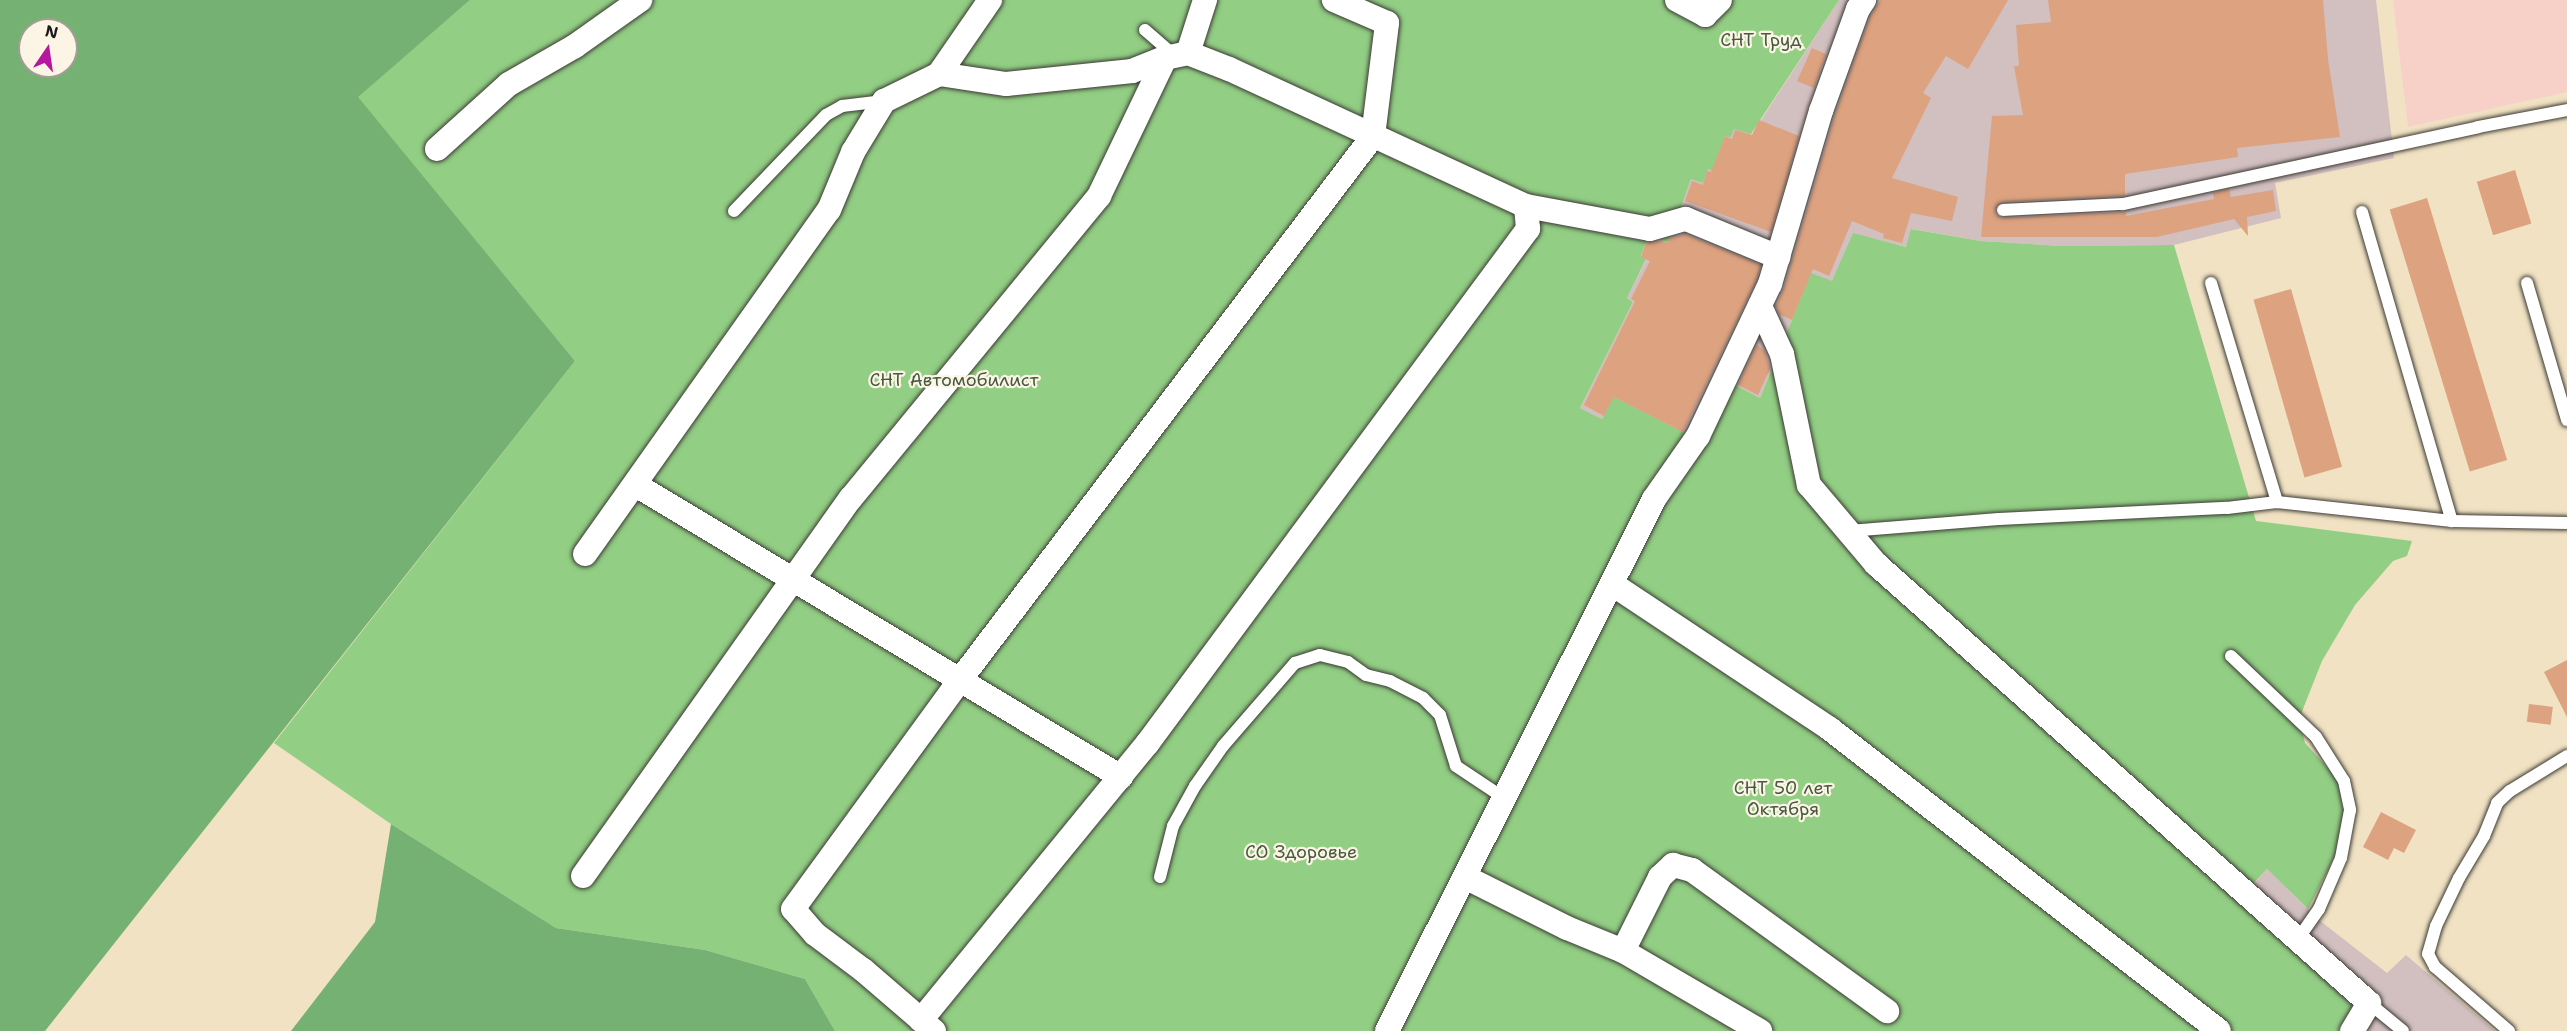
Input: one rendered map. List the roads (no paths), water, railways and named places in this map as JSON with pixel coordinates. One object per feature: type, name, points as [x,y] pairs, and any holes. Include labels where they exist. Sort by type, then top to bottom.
[{"type":"street","points":[[437,149],[509,84],[576,46],[640,0]]},
{"type":"street","points":[[585,554],[829,210],[853,152],[884,101],[939,74],[990,0]]},
{"type":"street","points":[[583,876],[851,498],[1099,196],[1205,0]]},
{"type":"street","points":[[1334,0],[1387,23],[1373,136],[960,680],[793,909],[815,934],[863,970],[927,1025],[1121,777],[1528,229],[1526,206]]},
{"type":"street","points":[[1677,0],[1705,15],[1720,0]]},
{"type":"street","points":[[1388,1031],[1654,499],[1698,436],[1760,306],[1770,284],[1821,111],[1857,3]]},
{"type":"street","points":[[939,74],[1006,84],[1132,71],[1176,56],[1229,69],[1526,206],[1650,229],[1686,219],[1778,257]]},
{"type":"street","points":[[1760,306],[1782,354],[1809,485],[1876,564],[2369,1004],[2352,1031]]},
{"type":"street","points":[[636,485],[795,578],[1121,777]]},
{"type":"street","points":[[1612,584],[1830,729],[2219,1031]]},
{"type":"street","points":[[1623,951],[1660,877],[1673,865],[1692,870],[1887,1011]]},
{"type":"street","points":[[1465,877],[1567,927],[1623,951],[1760,1031]]},
{"type":"lane","points":[[1145,30],[1176,56]]},
{"type":"lane","points":[[734,211],[826,115],[842,106],[884,101]]},
{"type":"lane","points":[[2003,210],[2123,204],[2478,126],[2567,110]]},
{"type":"lane","points":[[2362,212],[2452,520]]},
{"type":"lane","points":[[2211,283],[2277,502]]},
{"type":"lane","points":[[2527,283],[2567,420]]},
{"type":"lane","points":[[1849,531],[1999,519],[2227,508],[2277,502],[2452,520],[2567,523]]},
{"type":"lane","points":[[1160,877],[1173,826],[1195,786],[1223,746],[1295,663],[1320,655],[1348,662],[1366,675],[1390,681],[1423,698],[1440,715],[1456,766],[1504,798]]},
{"type":"lane","points":[[2231,657],[2316,737],[2344,781],[2350,810],[2341,858],[2319,909],[2298,939]]},
{"type":"lane","points":[[2509,1031],[2435,968],[2428,954],[2436,926],[2459,878],[2484,836],[2497,804],[2510,791],[2550,769],[2567,756]]},
{"type":"lane","points":[[2369,1004],[2403,1031]]},
{"type":"park label","name":"СНТ Труд","points":[[1761,40]]},
{"type":"park label","name":"СНТ Автомобилист","points":[[954,380]]},
{"type":"park label","name":"СНТ 50 лет Октября","points":[[1783,799]]},
{"type":"park label","name":"СО Здоровье","points":[[1301,852]]}]
